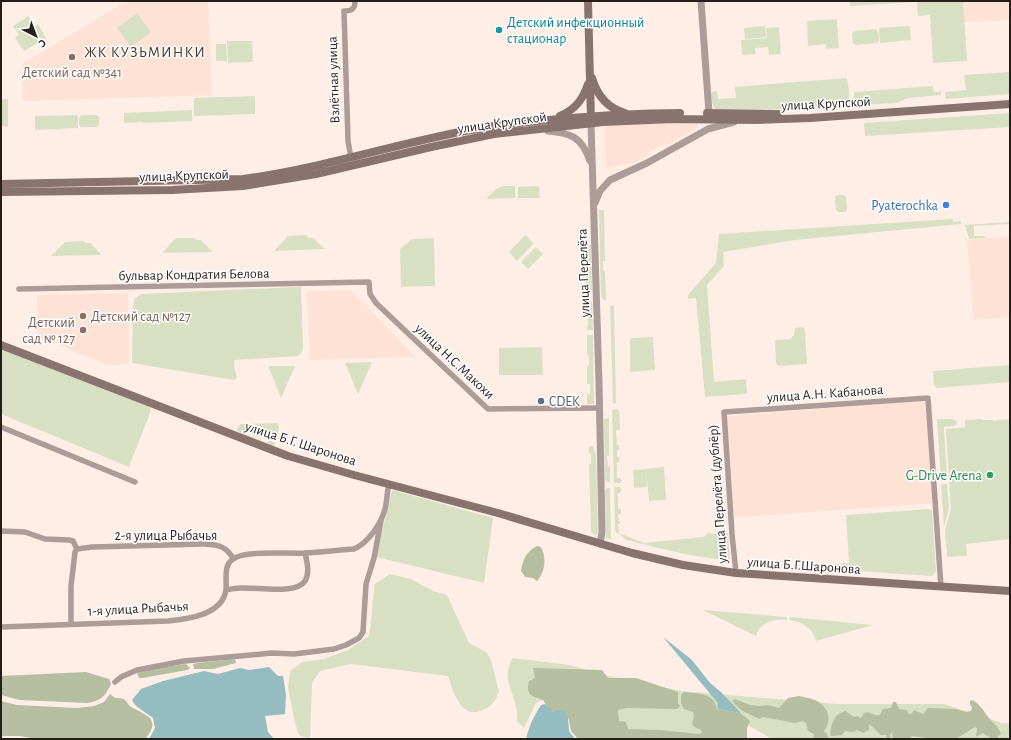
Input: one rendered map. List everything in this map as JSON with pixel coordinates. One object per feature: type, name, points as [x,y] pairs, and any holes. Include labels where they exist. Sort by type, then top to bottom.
[{"type":"main road","name":"улица Перелёта","points":[[588,1],[591,120]]},
{"type":"main road","points":[[590,73],[597,90],[607,104],[618,111],[633,115]]},
{"type":"main road","points":[[553,119],[577,106],[586,91],[590,73]]},
{"type":"main road","name":"улица Крупской","points":[[1,184],[243,178],[352,162],[467,139],[633,115],[709,113],[793,114],[1010,99]]},
{"type":"main road","name":"улица Крупской","points":[[1,192],[172,190],[243,186],[316,174],[352,162],[465,131],[553,119],[591,120],[603,122],[673,119],[755,120],[810,118],[1010,104]]},
{"type":"main road","name":"улица Б.Г. Шаронова","points":[[1,345],[288,456],[498,513],[600,544]]},
{"type":"main road","name":"улица Б.Г.Шаронова","points":[[600,544],[632,554],[683,565],[736,573],[1010,591]]},
{"type":"street","name":"Взлётная улица","points":[[352,162],[348,141],[344,11],[351,11],[354,9],[355,1]]},
{"type":"street","points":[[701,1],[709,113]]},
{"type":"street","name":"улица Перелёта","points":[[591,120],[602,532],[600,544]]},
{"type":"street","points":[[594,207],[597,196],[603,186],[618,176],[647,163],[708,129],[733,122],[755,120]]},
{"type":"street","points":[[531,129],[561,131],[576,138],[586,152],[592,172]]},
{"type":"street","name":"улица Н.С.Макохи","points":[[369,282],[370,294],[376,303],[488,409],[599,408]]},
{"type":"street","name":"бульвар Кондратия Белова","points":[[19,289],[369,282]]},
{"type":"street","name":"улица А.Н. Кабанова","points":[[724,412],[928,398],[942,587]]},
{"type":"street","name":"улица Перелёта (дублёр)","points":[[724,412],[736,573]]},
{"type":"street","points":[[1,427],[135,482]]},
{"type":"street","points":[[115,682],[121,677],[137,670],[176,663],[272,653],[294,654],[334,649],[359,638],[363,632],[366,584],[374,558],[389,484]]},
{"type":"street","points":[[305,553],[308,571],[305,582],[300,586],[284,589],[240,588],[226,590],[228,564],[233,558],[246,555],[305,553],[354,549],[364,542],[382,517]]},
{"type":"street","points":[[1,531],[25,532],[45,539],[69,540],[73,542],[77,549],[75,552],[71,586],[71,624]]},
{"type":"street","name":"2-я улица Рыбачья","points":[[77,549],[83,547],[203,544],[224,547],[230,552],[233,558]]},
{"type":"street","name":"1-я улица Рыбачья","points":[[1,627],[168,621],[190,618],[204,614],[214,608],[224,597],[226,590]]},
{"type":"shaded area","points":[[127,1],[208,1],[212,95],[23,101],[22,64]]},
{"type":"shaded area","points":[[952,1],[1010,1],[1010,20],[954,23]]},
{"type":"shaded area","points":[[697,123],[698,127],[665,146],[664,144],[649,152],[650,154],[636,162],[606,168],[605,125]]},
{"type":"shaded area","points":[[1010,237],[1010,317],[974,320],[967,240]]},
{"type":"shaded area","points":[[351,290],[415,357],[310,360],[307,291]]},
{"type":"shaded area","name":"Детский сад № 127","points":[[128,293],[129,364],[107,365],[38,336],[37,295]]},
{"type":"shaded area","points":[[921,401],[926,403],[933,503],[732,518],[727,416]]},
{"type":"green space","points":[[850,1],[963,1],[967,61],[933,63],[930,15],[918,16],[917,2],[850,6]]},
{"type":"green space","points":[[137,13],[151,32],[131,47],[117,28]]},
{"type":"green space","points":[[29,16],[35,26],[38,24],[46,38],[24,51],[15,38],[19,35],[13,26]]},
{"type":"green space","points":[[837,19],[839,48],[826,49],[826,44],[808,46],[807,21]]},
{"type":"green space","points":[[765,26],[766,37],[745,39],[744,28]]},
{"type":"green space","points":[[910,26],[911,40],[880,43],[879,28]]},
{"type":"green space","points":[[779,27],[781,54],[769,55],[768,47],[755,48],[756,54],[742,55],[741,40],[767,38],[766,28]]},
{"type":"green space","points":[[876,29],[879,36],[877,43],[856,45],[853,43],[852,34],[854,31]]},
{"type":"green space","points":[[227,41],[252,41],[253,62],[228,63]]},
{"type":"green space","points":[[216,44],[226,44],[227,61],[216,61]]},
{"type":"green space","points":[[1010,72],[1010,94],[946,99],[945,92],[966,90],[964,75]]},
{"type":"green space","points":[[847,78],[849,98],[843,107],[794,109],[715,109],[712,103],[711,94],[714,91],[717,91],[718,99],[736,98],[735,87]]},
{"type":"green space","points":[[933,86],[934,92],[941,92],[941,95],[909,98],[896,103],[860,105],[855,102],[854,98],[854,92]]},
{"type":"green space","points":[[255,96],[255,114],[194,116],[194,98]]},
{"type":"green space","points":[[1,99],[8,99],[8,127],[1,126]]},
{"type":"green space","points":[[192,110],[192,121],[124,123],[124,113]]},
{"type":"green space","points":[[1010,113],[1010,127],[865,136],[864,123]]},
{"type":"green space","points":[[78,115],[78,128],[35,130],[35,116]]},
{"type":"green space","points":[[82,115],[97,115],[99,118],[99,125],[97,127],[81,127],[79,125],[79,118]]},
{"type":"green space","points":[[503,186],[515,186],[515,198],[486,199],[496,189]]},
{"type":"green space","points":[[539,186],[540,198],[518,198],[518,187]]},
{"type":"green space","points":[[837,195],[844,195],[846,197],[847,210],[845,212],[838,212],[836,210],[835,197]]},
{"type":"green space","points":[[599,210],[604,210],[605,261],[603,261],[603,271],[605,271],[606,300],[604,300],[601,296]]},
{"type":"green space","points":[[953,219],[953,222],[961,221],[961,224],[795,240],[723,252],[724,266],[707,285],[714,382],[746,379],[747,392],[746,394],[705,397],[696,298],[688,299],[688,295],[716,263],[719,234]]},
{"type":"green space","points":[[1010,222],[1010,224],[974,226],[974,236],[984,236],[987,238],[969,239],[965,225]]},
{"type":"green space","points":[[306,235],[309,238],[313,238],[325,249],[274,251],[288,236]]},
{"type":"green space","points":[[525,235],[534,243],[517,261],[509,252]]},
{"type":"green space","points":[[176,238],[194,238],[201,240],[213,252],[162,253]]},
{"type":"green space","points":[[434,238],[435,286],[401,287],[400,249],[412,239]]},
{"type":"green space","points":[[83,241],[90,243],[102,255],[51,256],[65,242]]},
{"type":"green space","points":[[585,245],[591,245],[592,293],[586,293],[585,270],[587,270],[587,261],[585,260]]},
{"type":"green space","points":[[536,247],[543,254],[528,269],[521,262]]},
{"type":"green space","points":[[301,287],[303,349],[298,356],[234,360],[237,378],[234,380],[132,363],[133,307],[135,298],[142,294]]},
{"type":"green space","points":[[586,301],[592,301],[593,330],[587,330],[588,317],[586,316]]},
{"type":"green space","points":[[614,305],[616,403],[613,403],[610,306]]},
{"type":"green space","points":[[803,327],[805,329],[807,364],[779,366],[776,363],[775,340],[790,339],[794,335],[795,328]]},
{"type":"green space","points":[[587,335],[593,335],[594,404],[587,404],[587,394],[590,394],[590,384],[587,384],[587,366],[589,366],[589,356],[587,355]]},
{"type":"green space","points":[[653,337],[655,370],[630,372],[631,338]]},
{"type":"green space","points":[[542,347],[543,375],[499,375],[499,348]]},
{"type":"green space","points":[[1,349],[150,406],[150,413],[129,467],[1,414]]},
{"type":"green space","points":[[372,362],[358,394],[345,363]]},
{"type":"green space","points":[[1010,365],[1010,382],[937,388],[934,385],[933,371]]},
{"type":"green space","points":[[268,366],[295,366],[281,398]]},
{"type":"green space","points":[[617,409],[619,411],[620,430],[616,430],[617,445],[619,445],[619,450],[617,450],[619,462],[617,463],[617,478],[620,478],[622,481],[620,483],[614,483],[612,410]]},
{"type":"green space","points":[[609,418],[609,456],[607,456],[608,466],[610,467],[610,482],[607,482],[605,480],[604,419]]},
{"type":"green space","points":[[937,419],[953,419],[957,424],[954,426],[944,427],[947,480],[941,481]]},
{"type":"green space","points":[[980,419],[995,421],[1010,419],[1010,539],[966,544],[967,556],[947,557],[945,530],[951,509],[946,429],[965,427],[965,420]]},
{"type":"green space","points":[[277,423],[279,427],[275,437],[272,436],[272,432],[254,425],[247,427],[245,434],[267,443],[269,440],[275,443],[274,447],[237,431],[237,428],[241,424]]},
{"type":"green space","points":[[589,446],[593,446],[596,456],[598,533],[596,535],[591,533],[589,464],[591,464],[591,454],[589,453]]},
{"type":"green space","points":[[664,467],[666,500],[649,501],[646,469]]},
{"type":"green space","points":[[646,469],[647,487],[634,488],[633,470]]},
{"type":"green space","points":[[941,484],[947,484],[949,508],[944,527]]},
{"type":"green space","points":[[614,487],[620,487],[622,490],[618,493],[618,509],[621,509],[621,514],[618,514],[619,521],[621,523],[618,524],[618,534],[615,531]]},
{"type":"green space","points":[[610,488],[611,539],[606,538],[605,489]]},
{"type":"green space","points":[[392,490],[493,518],[484,583],[376,557]]},
{"type":"green space","points":[[930,509],[932,511],[936,572],[932,576],[798,567],[849,563],[846,515]]},
{"type":"green space","points":[[709,532],[711,534],[728,533],[730,560],[690,555],[626,540],[619,533],[644,543],[704,537]]},
{"type":"green space","points":[[537,546],[541,547],[543,551],[544,565],[542,573],[537,581],[533,578],[525,577],[521,571],[526,556]]},
{"type":"green space","points":[[390,574],[411,579],[433,591],[447,595],[469,643],[486,652],[491,660],[499,692],[495,700],[484,710],[476,712],[468,711],[462,706],[454,694],[448,676],[351,664],[320,671],[312,683],[310,739],[299,735],[288,688],[290,671],[302,662],[324,659],[348,650],[369,636],[375,584]]},
{"type":"green space","points":[[703,610],[787,617],[787,620],[768,622],[760,627],[756,636]]},
{"type":"green space","points":[[790,617],[873,625],[816,641],[815,636],[810,629],[799,622],[790,620]]},
{"type":"green space","points":[[513,658],[570,665],[600,674],[681,691],[837,704],[944,704],[1002,723],[1010,723],[1010,739],[772,739],[746,724],[743,739],[581,739],[568,710],[545,699],[536,703],[524,728],[517,721],[516,705],[508,681],[509,666]]},
{"type":"green space","points":[[235,659],[236,663],[213,669],[194,669],[193,664],[198,663]]},
{"type":"green space","points":[[186,664],[190,668],[187,670],[143,678],[139,678],[137,673],[151,669]]},
{"type":"green space","points":[[533,668],[602,670],[608,678],[636,678],[678,692],[678,703],[680,706],[677,709],[627,708],[618,710],[619,721],[626,722],[628,729],[660,730],[698,734],[702,733],[701,730],[694,727],[692,724],[694,716],[693,712],[684,709],[681,703],[681,695],[684,692],[705,695],[713,699],[717,709],[740,713],[750,721],[747,728],[747,739],[578,739],[571,731],[567,715],[550,711],[543,700],[529,693],[529,681],[535,678]]},
{"type":"green space","points":[[86,672],[109,679],[111,684],[107,692],[99,700],[87,703],[19,700],[1,695],[1,676]]},
{"type":"green space","points":[[110,694],[115,698],[125,700],[130,706],[150,718],[152,728],[146,738],[36,739],[20,736],[1,736],[1,701],[17,705],[77,708],[94,706],[104,702]]},
{"type":"green space","points":[[799,696],[815,700],[826,709],[829,718],[824,731],[829,739],[813,739],[814,734],[808,731],[806,723],[802,721],[795,723],[763,717],[759,719],[741,710],[732,701],[735,699],[750,705],[768,705],[779,708],[788,698]]},
{"type":"green space","points":[[973,700],[980,706],[999,729],[1001,734],[998,736],[998,739],[992,739],[983,733],[976,737],[977,728],[975,727],[956,739],[936,739],[911,736],[910,739],[893,739],[892,731],[890,739],[886,739],[887,735],[881,735],[869,724],[869,730],[863,733],[857,730],[853,732],[845,731],[842,735],[831,736],[830,733],[834,719],[845,711],[854,717],[857,716],[861,718],[864,713],[868,712],[875,715],[880,715],[883,709],[891,708],[893,702],[896,702],[899,709],[907,710],[908,713],[911,714],[914,710],[923,714],[928,708],[956,709],[966,712],[971,711],[972,708],[970,701]]},
{"type":"water","points":[[663,637],[692,660],[710,683],[741,713],[718,709],[717,702]]},
{"type":"water","points":[[269,667],[278,676],[283,676],[286,695],[285,714],[265,716],[268,732],[274,739],[149,739],[155,728],[153,718],[136,706],[132,700],[141,689],[163,681],[204,671],[218,674],[240,668],[249,670]]},
{"type":"water","points":[[545,704],[553,712],[558,710],[565,711],[568,717],[569,731],[575,739],[526,739],[530,725],[536,713],[541,705]]},
{"type":"place","name":"Детский инфекционный стационар","points":[[499,30]]},
{"type":"place","name":"Детский сад №341","points":[[72,57]]},
{"type":"place","name":"Pyaterochka","points":[[946,205]]},
{"type":"place","name":"Детский сад №127","points":[[83,316]]},
{"type":"place","name":"Детский сад № 127","points":[[83,330]]},
{"type":"place","name":"CDEK","points":[[541,401]]},
{"type":"place","name":"G-Drive Arena","points":[[990,475]]},
{"type":"district","name":"ЖК КУЗЬМИНКИ","points":[[145,52]]}]
